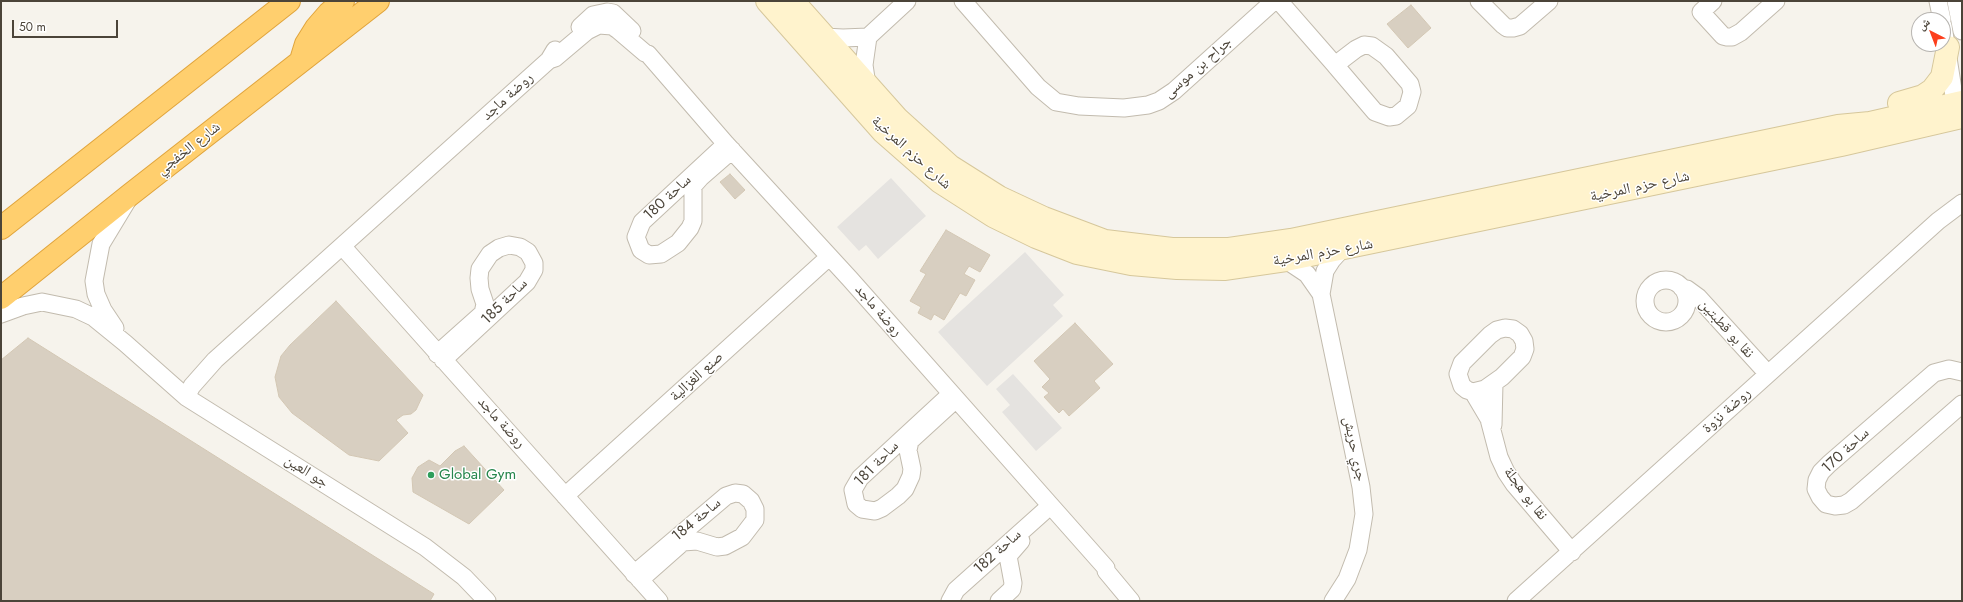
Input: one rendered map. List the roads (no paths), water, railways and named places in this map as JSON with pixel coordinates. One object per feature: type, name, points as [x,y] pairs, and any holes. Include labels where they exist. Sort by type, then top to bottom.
[{"type":"highway","points":[[1,228],[289,1]]},
{"type":"highway","points":[[300,62],[306,44],[316,28],[329,13],[343,1]]},
{"type":"highway","name":"شارع الخفجي","points":[[1,298],[131,194],[378,1]]},
{"type":"street","name":"شارع حزم المرخية","points":[[768,1],[883,132],[940,182],[993,216],[1036,237],[1077,253],[1131,264],[1177,268],[1224,269],[1341,250],[1841,145],[1959,110]]},
{"type":"street","name":"شارع حزم المرخية","points":[[793,1],[898,119],[950,166],[999,197],[1044,218],[1105,240],[1172,249],[1229,249],[1291,240],[1838,126],[1959,110]]},
{"type":"street","points":[[824,37],[843,38],[868,36],[907,1]]},
{"type":"street","name":"جراح بن موسى","points":[[963,1],[1038,87],[1056,102],[1079,106],[1124,108],[1148,105],[1159,101],[1174,91],[1274,1]]},
{"type":"street","points":[[1279,1],[1375,112],[1389,117],[1396,116],[1408,106],[1412,92],[1410,84],[1380,50],[1372,46],[1364,45],[1356,49],[1335,65]]},
{"type":"street","points":[[1479,1],[1507,28],[1520,26],[1549,1]]},
{"type":"street","points":[[1701,5],[1723,36],[1732,37],[1741,32],[1776,1]]},
{"type":"street","points":[[1938,1],[1940,12]]},
{"type":"street","points":[[1956,1],[1962,30]]},
{"type":"street","name":"روضة ماجد","points":[[186,397],[192,386],[215,360],[549,60],[555,58],[587,31],[599,25],[612,26],[648,54],[729,147],[830,257],[1052,509],[1106,568],[1106,570],[1131,601]]},
{"type":"street","points":[[867,85],[864,59],[868,36]]},
{"type":"street","points":[[1838,126],[1852,114],[1923,96],[1932,90],[1942,77],[1947,52]]},
{"type":"street","points":[[1949,52],[1959,110]]},
{"type":"street","name":"ساحة 180","points":[[729,147],[696,182],[692,192],[693,221],[684,236],[678,243],[661,254],[649,255],[641,250],[636,238],[637,231],[642,222],[729,147]]},
{"type":"street","name":"جو العين","points":[[125,343],[103,310],[96,294],[94,280],[101,244],[131,194]]},
{"type":"street","name":"روضة نزوة","points":[[1938,221],[1943,214],[1962,196]]},
{"type":"street","points":[[1,220],[36,200]]},
{"type":"street","points":[[666,200],[679,200],[692,204]]},
{"type":"street","name":"روضة نزوة","points":[[1516,601],[1938,221],[1962,203]]},
{"type":"street","name":"ساحة 185","points":[[509,245],[520,247],[528,252],[532,257],[534,270],[527,282],[505,303],[440,357],[483,313],[485,304],[479,278],[480,269],[490,254],[499,248],[509,245]]},
{"type":"street","name":"روضة ماجد","points":[[342,246],[659,601]]},
{"type":"street","name":"جري حريش","points":[[1333,601],[1347,579],[1358,550],[1364,514],[1361,487],[1321,294],[1325,271],[1341,250]]},
{"type":"street","name":"صنع الغزالية","points":[[564,496],[830,257]]},
{"type":"street","name":"جري حريش","points":[[1286,260],[1307,274],[1321,294]]},
{"type":"street","points":[[1668,281],[1682,288],[1687,299],[1686,306],[1684,313],[1671,322],[1663,322],[1655,319],[1649,314],[1646,307],[1648,291],[1653,285],[1668,281]]},
{"type":"street","name":"نقا بو قطبتين","points":[[1682,288],[1687,289],[1698,297],[1764,378]]},
{"type":"street","points":[[482,294],[494,301],[505,303]]},
{"type":"street","name":"جو العين","points":[[1,314],[23,306],[42,302],[76,309],[93,317],[186,397],[425,547],[452,567],[480,598]]},
{"type":"street","name":"نقا بو قطبتين","points":[[1686,306],[1702,314],[1764,378]]},
{"type":"street","name":"نقا بو هجلة","points":[[1493,430],[1494,383],[1522,357],[1525,349],[1524,341],[1520,334],[1513,329],[1505,328],[1497,330],[1480,343],[1458,368],[1459,380],[1462,386],[1473,392],[1485,410],[1493,430],[1499,457],[1506,472],[1514,484],[1572,552]]},
{"type":"street","name":"ساحة 170","points":[[1960,373],[1949,369],[1934,373],[1828,464],[1821,472],[1817,480],[1816,489],[1820,497],[1826,504],[1835,506],[1844,506],[1852,501],[1962,404]]},
{"type":"street","points":[[1473,392],[1479,392],[1494,383]]},
{"type":"street","name":"ساحة 181","points":[[953,396],[910,441],[908,447],[912,469],[911,476],[905,489],[882,508],[876,511],[862,509],[856,504],[853,490],[860,478],[884,455],[953,396]]},
{"type":"street","points":[[884,455],[896,454],[909,457]]},
{"type":"street","name":"ساحة 184","points":[[735,493],[743,494],[751,501],[755,509],[754,520],[750,528],[738,540],[725,546],[717,547],[688,540],[683,542],[637,577],[718,501],[735,493]]},
{"type":"street","name":"ساحة 182","points":[[950,601],[956,590],[1052,509]]},
{"type":"street","name":"ساحة 182","points":[[999,601],[1012,589],[1013,583],[1008,556],[1011,551],[1052,509]]},
{"type":"street","points":[[696,520],[705,543]]},
{"type":"street","points":[[985,564],[997,563],[1009,567]]},
{"type":"street","name":"روضة ماجد","points":[[1106,568],[1110,568],[1142,601]]},
{"type":"place","name":"Global Gym","points":[[431,475]]}]
